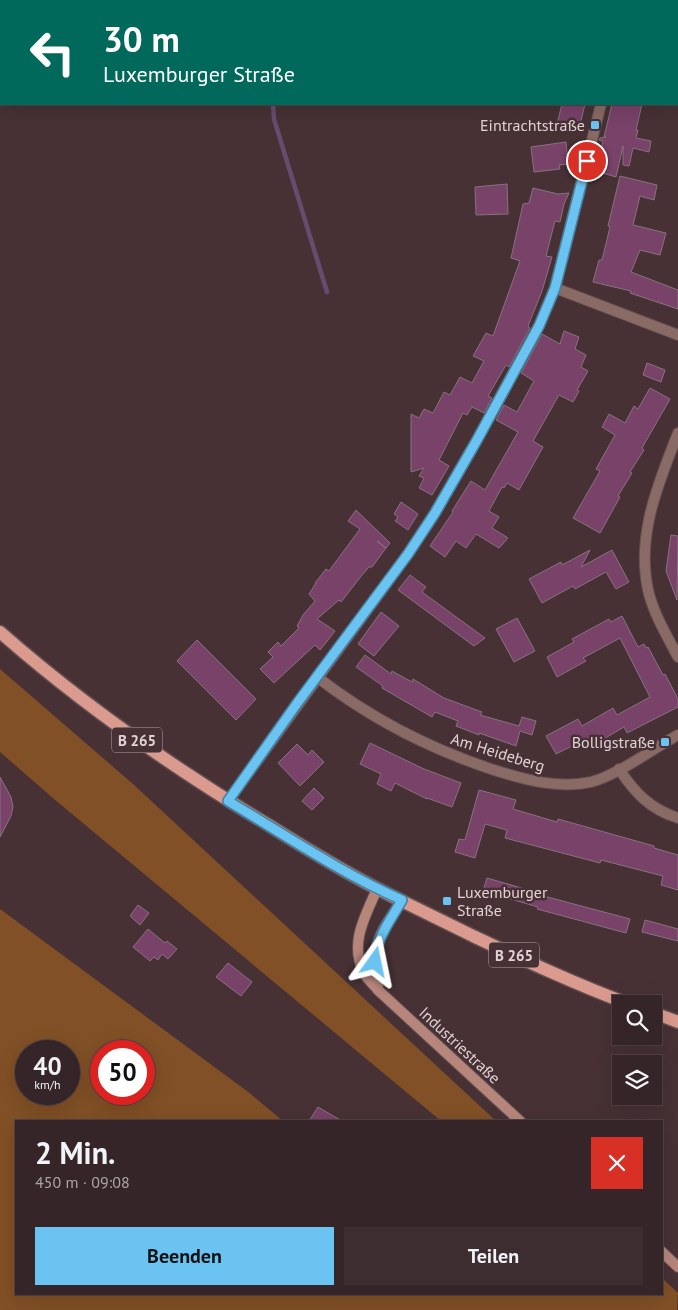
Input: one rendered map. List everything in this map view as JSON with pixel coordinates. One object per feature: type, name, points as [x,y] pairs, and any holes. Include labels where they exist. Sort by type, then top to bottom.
[{"type":"main road","name":"B 265","points":[[0,632],[36,663],[138,740],[228,801],[323,859],[429,915],[590,990],[612,998]]},
{"type":"main road","name":"Industriestraße","points":[[377,889],[360,933],[357,947],[364,974],[379,991],[519,1120]]},
{"type":"main road","points":[[379,991],[375,962],[376,948],[402,900]]},
{"type":"main road","points":[[662,1016],[678,1022]]},
{"type":"main road","points":[[663,1253],[678,1267]]},
{"type":"street","points":[[228,801],[316,677],[408,554],[435,513],[539,326],[555,288],[601,105]]},
{"type":"street","points":[[555,288],[678,335]]},
{"type":"street","points":[[678,433],[650,508],[645,566],[649,593],[655,610],[678,657]]},
{"type":"street","name":"Am Heideberg","points":[[316,677],[339,694],[406,734],[476,764],[546,784],[571,784],[593,781],[619,769],[678,735]]},
{"type":"street","points":[[619,769],[632,788],[648,804],[678,818]]},
{"type":"shaded area","points":[[0,669],[133,784],[495,1120],[440,1120],[0,752]]},
{"type":"shaded area","points":[[0,909],[247,1091],[282,1120],[15,1120],[15,1295],[663,1295],[663,1279],[678,1293],[677,1310],[0,1310]]},
{"type":"building","points":[[562,105],[585,105],[579,130],[557,124]]},
{"type":"building","points":[[612,105],[642,105],[636,138],[651,141],[649,152],[633,148],[629,166],[623,165],[623,146],[616,177],[596,171],[603,141],[599,140],[606,137],[604,137]]},
{"type":"building","points":[[566,142],[568,164],[559,165],[560,169],[534,172],[531,147]]},
{"type":"building","points":[[620,176],[657,185],[654,200],[640,196],[633,225],[666,233],[660,255],[640,250],[631,272],[678,290],[678,309],[630,293],[631,291],[593,282],[599,260],[602,260]]},
{"type":"building","points":[[507,184],[508,214],[476,215],[475,187]]},
{"type":"building","points":[[533,188],[558,194],[569,193],[564,204],[560,222],[555,221],[546,256],[552,257],[542,291],[528,326],[530,328],[509,367],[506,365],[488,396],[492,398],[484,413],[472,407],[467,415],[463,413],[439,460],[449,466],[432,495],[419,488],[424,478],[419,476],[424,468],[411,472],[411,414],[419,418],[424,409],[433,413],[444,392],[450,395],[460,377],[472,383],[484,361],[473,356],[486,333],[493,336],[520,261],[511,258],[523,204],[529,203]]},
{"type":"building","points":[[564,331],[579,337],[575,349],[586,355],[581,367],[588,371],[577,390],[579,391],[573,402],[559,395],[533,441],[543,447],[519,490],[507,483],[504,488],[502,487],[489,511],[499,517],[492,528],[508,538],[499,548],[476,534],[466,548],[456,541],[445,557],[430,546],[471,481],[485,490],[518,432],[496,420],[504,405],[517,412],[534,381],[521,373],[542,334],[560,344]]},
{"type":"building","points":[[647,363],[665,370],[661,382],[643,375]]},
{"type":"building","points":[[650,388],[670,399],[642,448],[644,450],[630,472],[632,473],[618,496],[620,497],[600,533],[573,518],[600,471],[596,469],[615,435],[602,427],[609,414],[625,423],[634,406],[638,409]]},
{"type":"building","points":[[401,502],[418,514],[408,530],[395,521],[398,517],[394,514]]},
{"type":"building","points":[[356,510],[390,543],[341,602],[339,600],[317,619],[335,631],[320,650],[315,645],[274,683],[260,669],[273,657],[268,652],[278,642],[281,646],[299,628],[297,626],[303,615],[315,601],[309,594],[315,583],[326,569],[329,571],[360,529],[348,521]]},
{"type":"building","points":[[671,535],[678,536],[677,600],[666,571]]},
{"type":"building","points":[[590,550],[581,567],[612,550],[629,582],[616,589],[606,572],[575,589],[573,586],[542,603],[529,579],[561,562],[562,565]]},
{"type":"building","points":[[410,575],[426,587],[422,592],[485,638],[474,646],[398,590]]},
{"type":"building","points":[[381,612],[399,626],[374,656],[358,644]]},
{"type":"building","points":[[622,616],[638,647],[644,644],[646,648],[648,647],[663,675],[665,674],[678,699],[678,707],[627,733],[624,727],[602,740],[601,738],[591,743],[588,738],[556,754],[546,736],[578,719],[582,726],[613,708],[617,715],[650,697],[620,638],[583,658],[586,661],[557,677],[547,657],[574,642],[572,639],[609,619],[611,622]]},
{"type":"building","points":[[517,618],[535,651],[514,662],[496,629]]},
{"type":"building","points":[[197,640],[256,699],[236,720],[177,661]]},
{"type":"building","points":[[365,655],[391,674],[392,671],[412,682],[413,679],[444,698],[482,712],[480,715],[519,726],[522,717],[536,721],[532,735],[520,731],[516,746],[456,726],[458,721],[435,712],[432,717],[382,688],[383,686],[356,667]]},
{"type":"building","points":[[370,743],[424,769],[461,783],[452,807],[427,799],[395,783],[391,791],[377,784],[381,774],[360,764]]},
{"type":"building","points":[[297,744],[308,755],[312,750],[324,762],[300,786],[278,763]]},
{"type":"building","points":[[0,777],[11,797],[13,807],[11,816],[0,837]]},
{"type":"building","points":[[314,788],[324,798],[312,810],[302,801]]},
{"type":"building","points":[[479,790],[516,800],[513,809],[557,822],[558,819],[654,846],[654,848],[678,855],[678,890],[661,885],[663,876],[601,860],[600,863],[505,838],[507,830],[485,824],[475,858],[455,852],[459,839],[465,840]]},
{"type":"building","points":[[487,878],[525,889],[525,891],[630,919],[626,933],[537,909],[538,907],[483,891]]},
{"type":"building","points":[[138,905],[149,913],[140,925],[130,916]]},
{"type":"building","points":[[645,920],[678,929],[678,941],[642,932]]},
{"type":"building","points":[[148,929],[165,943],[167,941],[177,949],[168,959],[162,954],[158,960],[154,957],[150,961],[133,947]]},
{"type":"building","points":[[228,963],[252,982],[241,996],[216,977]]},
{"type":"building","points":[[318,1107],[340,1120],[310,1120]]},
{"type":"waterway","points":[[273,105],[274,119],[327,292]]},
{"type":"place","name":"Eintrachtstraße","points":[[595,125]]},
{"type":"place","name":"Bolligstraße","points":[[665,742]]},
{"type":"place","name":"Luxemburger Straße","points":[[447,901]]},
{"type":"route","points":[[375,962],[376,948],[382,934],[402,900],[377,889],[323,859],[228,801],[298,702],[408,554],[435,513],[477,440],[539,326],[555,288],[587,161]]}]
